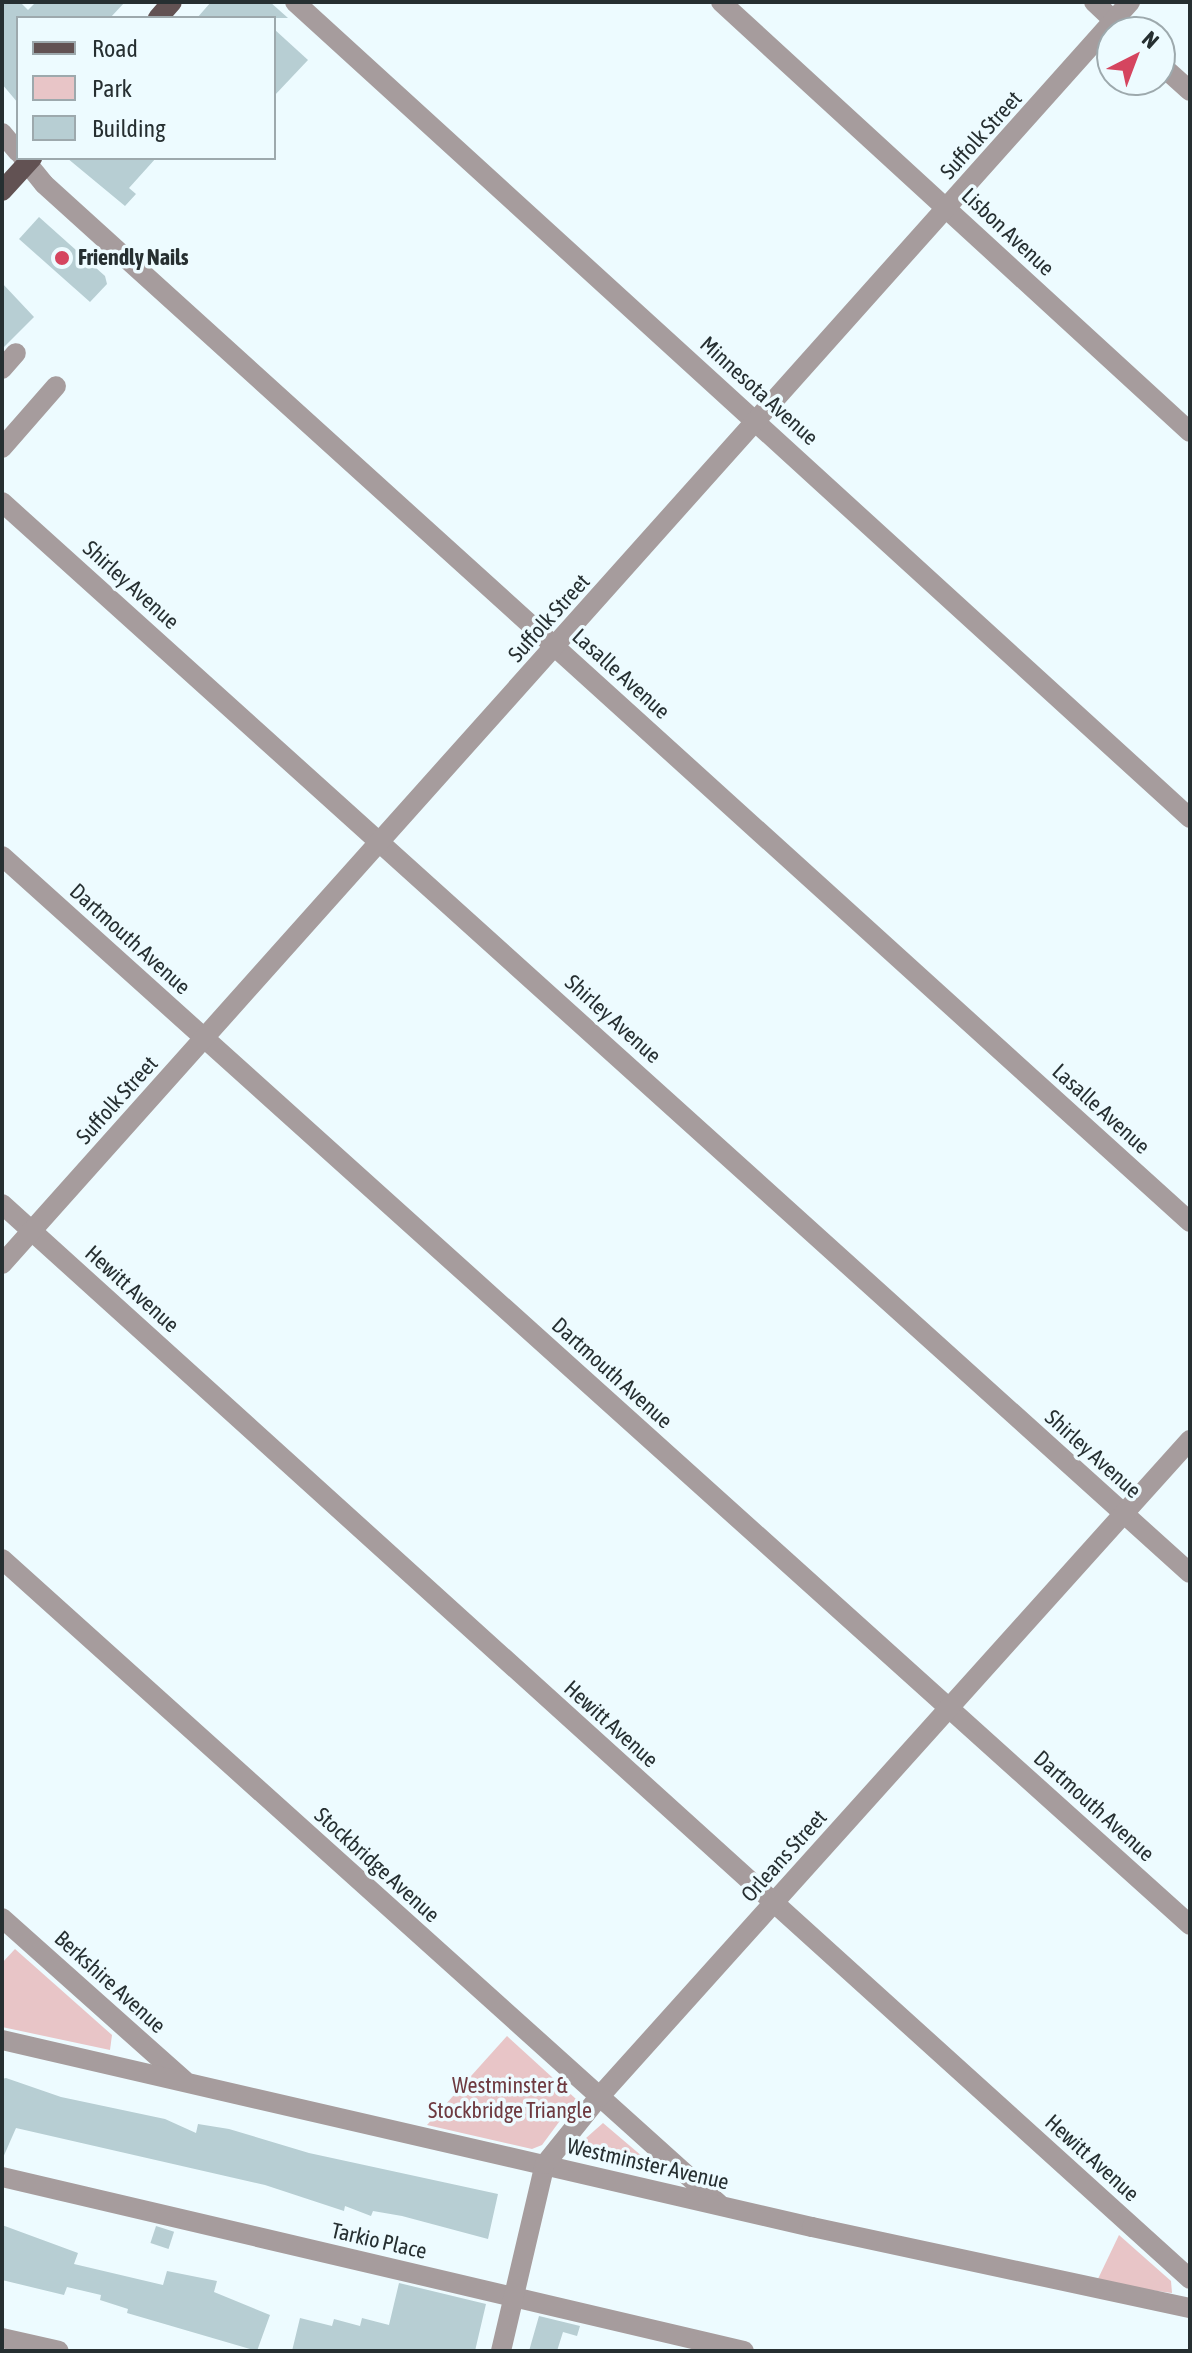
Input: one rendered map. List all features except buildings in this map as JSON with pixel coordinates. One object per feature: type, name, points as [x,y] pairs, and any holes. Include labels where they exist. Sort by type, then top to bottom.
[{"type":"main road","points":[[2,191],[24,160]]},
{"type":"street","name":"Minnesota Avenue","points":[[295,2],[1190,818]]},
{"type":"street","name":"Lisbon Avenue","points":[[721,2],[1190,432]]},
{"type":"street","points":[[1094,2],[1109,16]]},
{"type":"street","name":"Suffolk Street","points":[[2,1264],[947,209],[1096,51]]},
{"type":"street","name":"Lasalle Avenue","points":[[2,133],[16,148]]},
{"type":"street","name":"Lasalle Avenue","points":[[26,160],[44,184],[1190,1222]]},
{"type":"street","points":[[2,369],[16,353]]},
{"type":"street","points":[[2,448],[56,386]]},
{"type":"street","name":"Shirley Avenue","points":[[2,502],[1190,1573]]},
{"type":"street","name":"Dartmouth Avenue","points":[[2,856],[1190,1925]]},
{"type":"street","name":"Hewitt Avenue","points":[[2,1204],[1190,2279]]},
{"type":"street","name":"Orleans Street","points":[[501,2351],[545,2164],[599,2097],[1190,1440]]},
{"type":"street","name":"Stockbridge Avenue","points":[[2,1559],[720,2205]]},
{"type":"street","name":"Berkshire Avenue","points":[[2,1918],[187,2083]]},
{"type":"street","name":"Westminster Avenue","points":[[2,2040],[720,2205],[1190,2308]]},
{"type":"street","name":"Tarkio Place","points":[[2,2177],[744,2351]]},
{"type":"street","points":[[2,2338],[59,2351]]},
{"type":"green space","points":[[15,1949],[112,2035],[110,2050],[2,2027],[2,1963]]},
{"type":"green space","name":"Westminster & Stockbridge Triangle","points":[[507,2036],[576,2099],[542,2145],[532,2149],[427,2125]]},
{"type":"green space","name":"Westminster & Stockbridge Triangle","points":[[603,2123],[643,2157],[640,2172],[578,2157],[577,2146]]},
{"type":"green space","points":[[1119,2235],[1171,2281],[1172,2293],[1096,2283]]},
{"type":"place","name":"Friendly Nails","points":[[62,258]]}]
